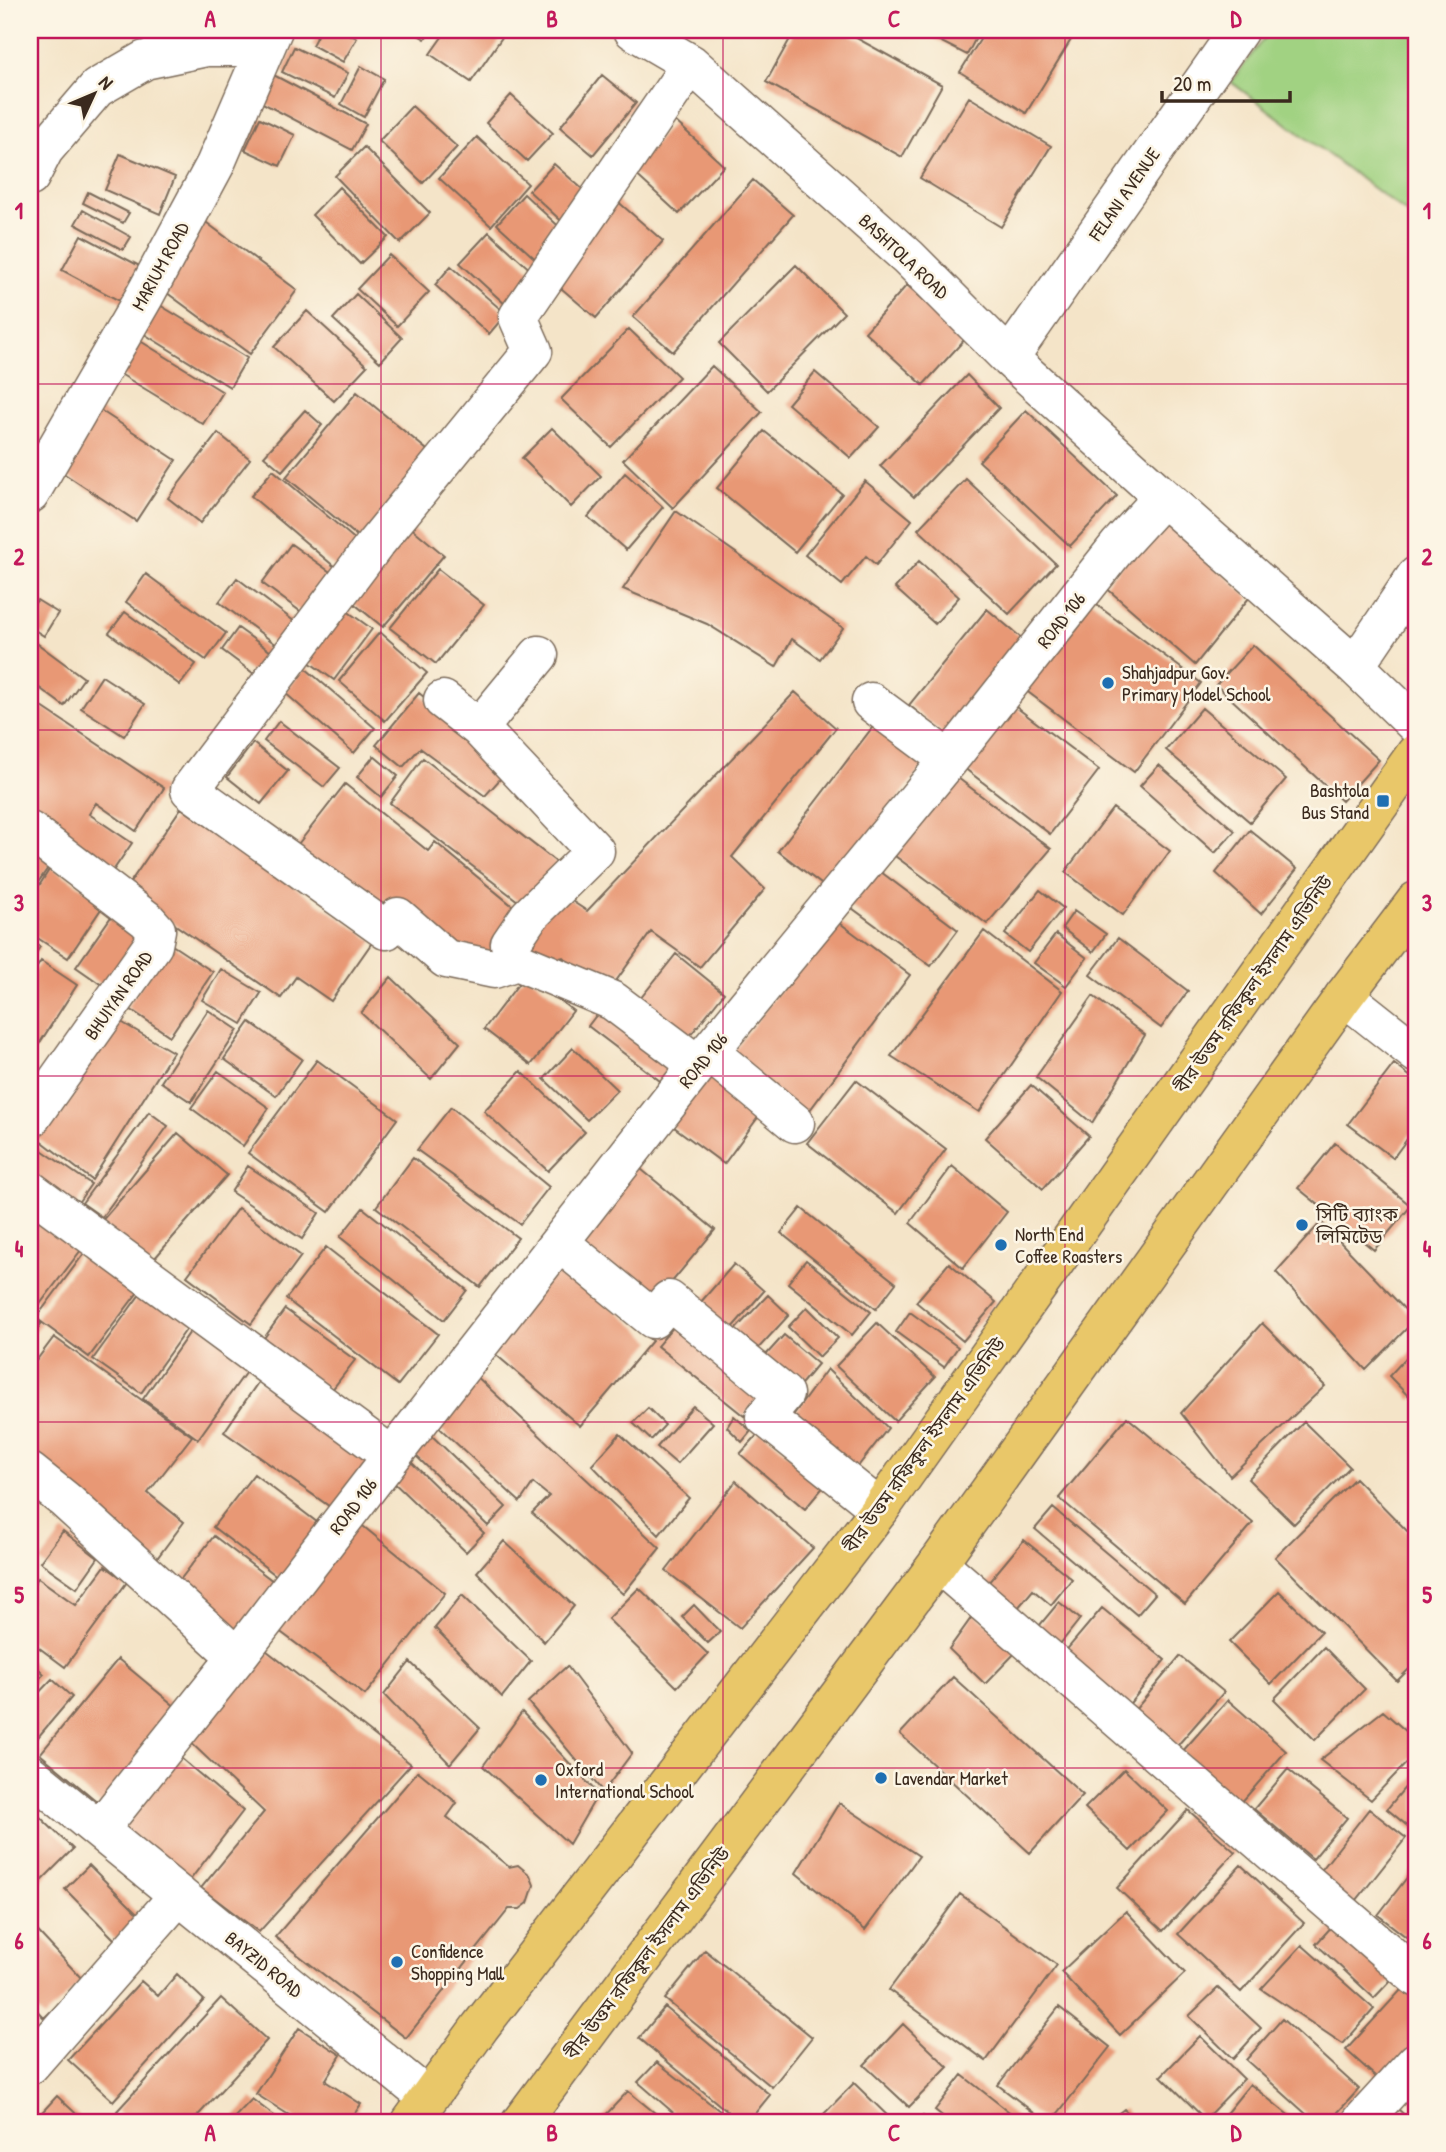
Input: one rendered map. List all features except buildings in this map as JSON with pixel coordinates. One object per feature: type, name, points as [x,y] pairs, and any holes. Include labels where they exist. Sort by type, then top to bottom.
[{"type":"main road","name":"বীর উত্তম রফিকুল ইসলাম এভিনিউ","points":[[419,2110],[880,1509],[1416,753]]},
{"type":"main road","name":"বীর উত্তম রফিকুল ইসলাম এভিনিউ","points":[[521,2122],[938,1563],[1344,996],[1416,901]]},
{"type":"street","name":"BASHTOLA ROAD","points":[[633,30],[691,64],[908,257],[1009,358],[1163,497]]},
{"type":"street","name":"FELANI AVENUE","points":[[1009,358],[1240,30]]},
{"type":"street","points":[[30,177],[44,150],[97,88],[145,60],[269,38]]},
{"type":"street","name":"MARIUM ROAD","points":[[30,494],[144,297],[215,165],[269,38]]},
{"type":"street","points":[[691,64],[518,317],[533,351],[361,562],[190,790],[386,930],[398,917],[446,959],[494,969],[517,961],[613,1001],[704,1058],[795,1123]]},
{"type":"street","points":[[1163,497],[1355,666],[1416,724]]},
{"type":"street","name":"ROAD 106","points":[[99,1830],[704,1058],[949,760],[1119,545],[1163,497]]},
{"type":"street","points":[[1355,666],[1416,576]]},
{"type":"street","points":[[480,727],[539,655]]},
{"type":"street","points":[[443,700],[480,727],[595,850],[529,916],[510,944],[517,961]]},
{"type":"street","points":[[871,702],[949,760]]},
{"type":"street","name":"BHUIYAN ROAD","points":[[30,831],[147,920],[156,930],[153,945],[30,1119]]},
{"type":"street","points":[[1344,996],[1416,1053]]},
{"type":"street","points":[[35,1206],[392,1456]]},
{"type":"street","points":[[560,1243],[653,1319],[669,1300],[784,1394],[765,1417],[880,1509]]},
{"type":"street","points":[[30,1472],[65,1500],[237,1657]]},
{"type":"street","points":[[938,1563],[1416,1977]]},
{"type":"street","points":[[30,1774],[99,1830]]},
{"type":"street","name":"BAYZID ROAD","points":[[99,1830],[179,1895],[419,2110]]},
{"type":"street","points":[[30,2065],[179,1895]]},
{"type":"street","points":[[1361,2122],[1416,2062]]},
{"type":"green space","points":[[1270,30],[1416,30],[1416,220],[1231,82]]},
{"type":"place","name":"Shahjadpur Gov. Primary Model School","points":[[1108,683]]},
{"type":"place","name":"Bashtola Bus Stand","points":[[1383,801]]},
{"type":"place","name":"সিটি ব্যাংক লিমিটেড","points":[[1302,1225]]},
{"type":"place","name":"North End Coffee Roasters","points":[[1001,1245]]},
{"type":"place","name":"Lavendar Market","points":[[881,1778]]},
{"type":"place","name":"Oxford International School","points":[[541,1780]]},
{"type":"place","name":"Confidence Shopping Mall","points":[[397,1962]]}]
